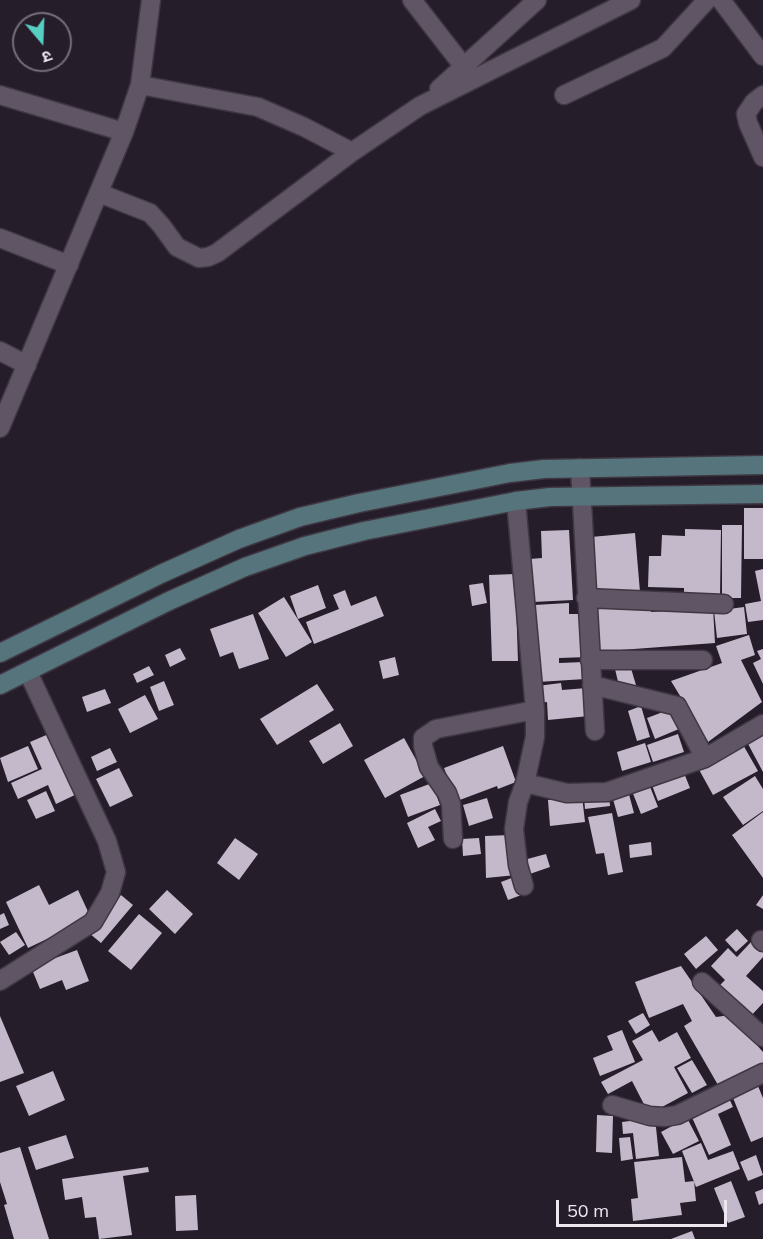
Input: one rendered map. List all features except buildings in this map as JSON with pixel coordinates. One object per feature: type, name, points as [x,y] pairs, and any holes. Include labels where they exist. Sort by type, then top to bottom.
[{"type":"street","points":[[0,425],[124,132],[140,85],[151,0]]},
{"type":"street","points":[[412,0],[464,67]]},
{"type":"street","points":[[420,106],[537,0]]},
{"type":"street","points":[[99,193],[150,213],[177,247],[188,254],[199,258],[218,253],[352,152],[420,106],[631,0]]},
{"type":"street","points":[[564,95],[663,48],[707,0]]},
{"type":"street","points":[[721,0],[763,56]]},
{"type":"street","points":[[140,85],[258,107],[304,127],[352,152]]},
{"type":"street","points":[[0,95],[124,132]]},
{"type":"street","points":[[763,95],[754,102],[746,114],[763,157]]},
{"type":"street","points":[[0,238],[69,265]]},
{"type":"street","points":[[0,351],[27,364]]},
{"type":"street","points":[[0,653],[163,573],[239,539],[300,517],[510,473],[580,468],[763,465]]},
{"type":"street","points":[[580,468],[595,730]]},
{"type":"street","points":[[0,685],[168,601],[245,567],[305,546],[364,531],[516,501],[581,497],[763,494]]},
{"type":"street","points":[[516,501],[535,710],[535,737],[525,783],[518,802],[514,829],[518,865],[524,886]]},
{"type":"street","points":[[586,598],[724,604]]},
{"type":"street","points":[[590,660],[703,660]]},
{"type":"street","points":[[0,981],[93,922],[110,892],[116,872],[106,841],[28,672]]},
{"type":"street","points":[[592,685],[677,706],[705,758]]},
{"type":"street","points":[[453,839],[451,804],[447,793],[429,766],[423,738],[436,729],[535,710]]},
{"type":"street","points":[[525,783],[567,793],[607,792],[705,758],[763,724]]},
{"type":"street","points":[[702,982],[763,1037]]},
{"type":"street","points":[[612,1105],[650,1116],[677,1115],[763,1073]]}]
